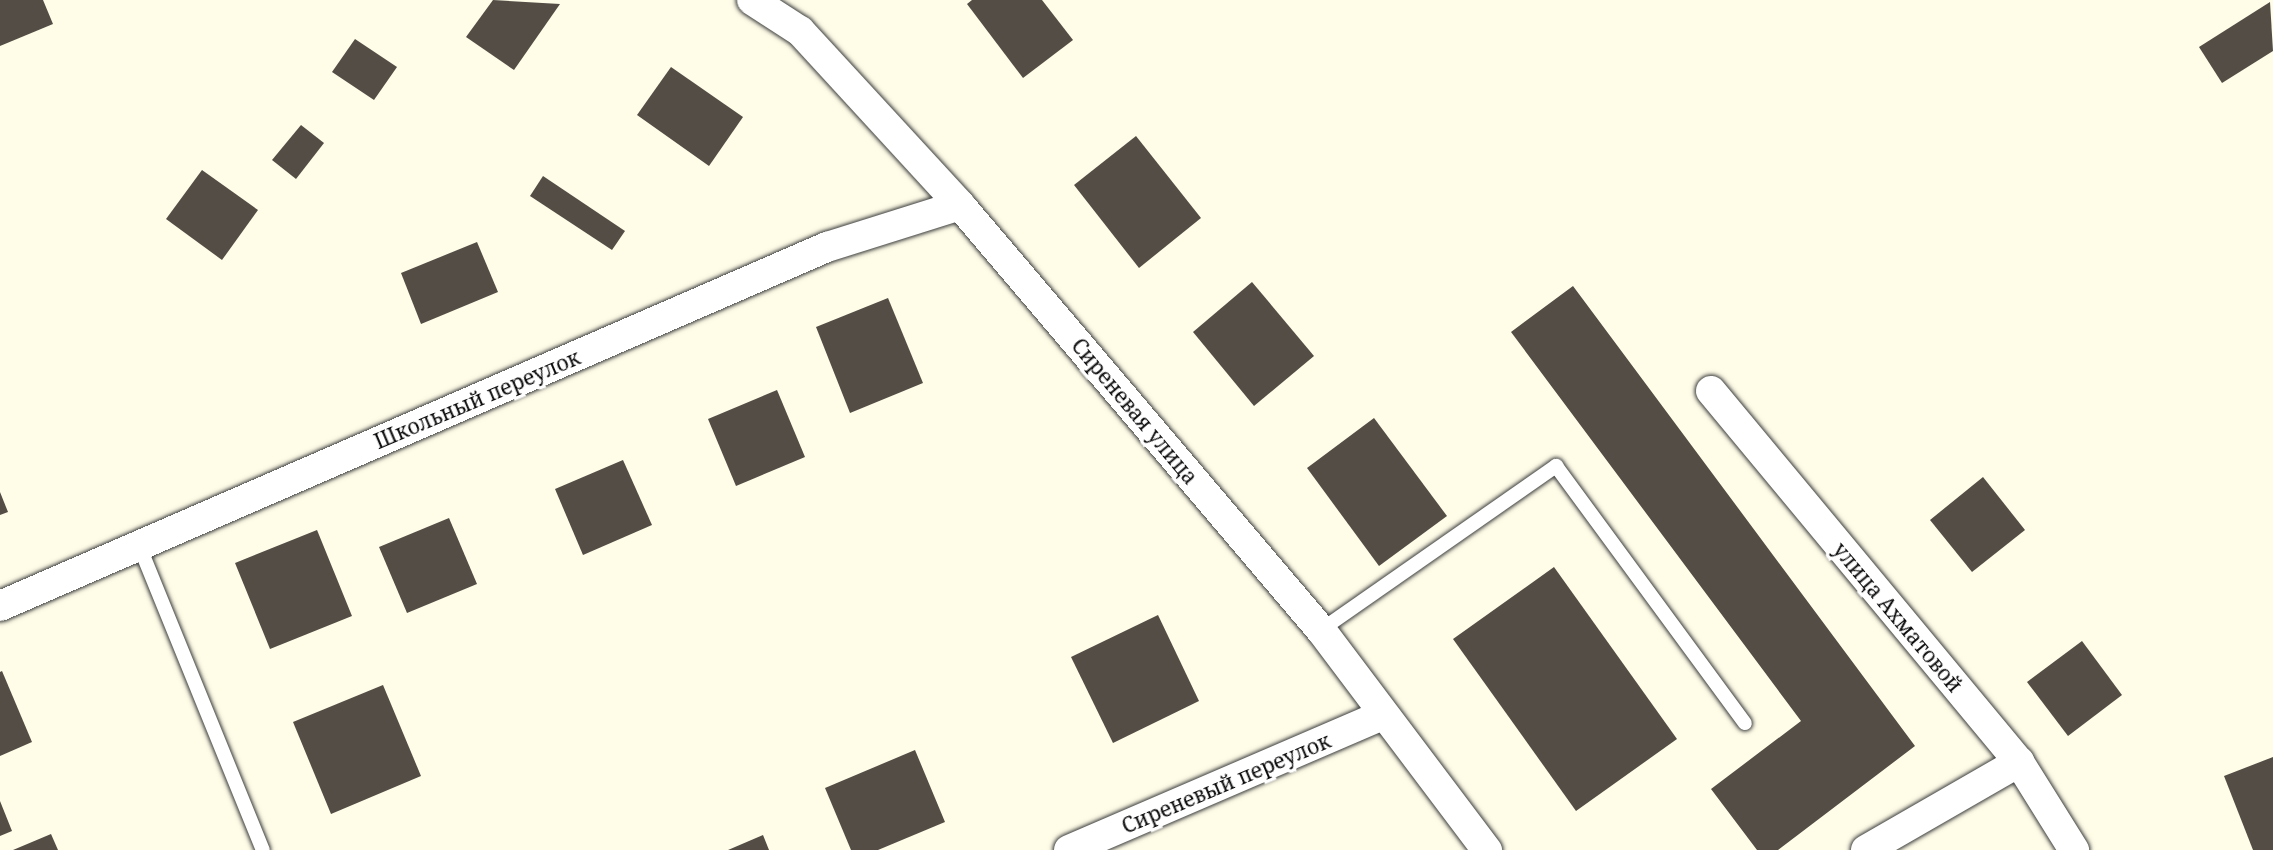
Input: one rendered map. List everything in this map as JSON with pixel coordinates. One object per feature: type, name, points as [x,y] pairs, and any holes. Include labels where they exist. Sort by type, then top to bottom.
[{"type":"street","name":"Сиреневая улица","points":[[752,0],[800,31],[960,205],[1321,630],[1487,850]]},
{"type":"street","name":"Школьный переулок","points":[[0,606],[827,247],[960,205]]},
{"type":"street","name":"улица Ахматовой","points":[[1711,391],[2019,762],[2074,850]]},
{"type":"street","name":"Сиреневый переулок","points":[[1075,849],[1384,715]]},
{"type":"street","points":[[1866,850],[2019,762]]},
{"type":"lane","points":[[1321,630],[1556,466],[1745,723]]},
{"type":"lane","points":[[139,545],[263,850]]},
{"type":"building","points":[[0,0],[43,0],[53,24],[0,46]]},
{"type":"building","points":[[493,0],[560,4],[514,70],[466,37]]},
{"type":"building","points":[[972,0],[1042,0],[1073,40],[1023,78],[967,4]]},
{"type":"building","points":[[2270,2],[2273,51],[2222,83],[2199,47]]},
{"type":"building","points":[[355,39],[397,67],[374,100],[332,72]]},
{"type":"building","points":[[671,67],[743,117],[709,166],[637,115]]},
{"type":"building","points":[[301,125],[324,143],[296,179],[272,160]]},
{"type":"building","points":[[1136,136],[1201,218],[1139,268],[1074,185]]},
{"type":"building","points":[[202,170],[258,210],[222,260],[166,219]]},
{"type":"building","points":[[543,176],[625,231],[612,250],[530,196]]},
{"type":"building","points":[[477,242],[498,292],[421,324],[401,273]]},
{"type":"building","points":[[1252,282],[1314,356],[1254,406],[1193,332]]},
{"type":"building","points":[[1573,286],[1915,746],[1778,850],[1757,850],[1711,789],[1801,721],[1511,332]]},
{"type":"building","points":[[888,298],[923,383],[850,413],[816,327]]},
{"type":"building","points":[[777,390],[805,457],[736,486],[708,419]]},
{"type":"building","points":[[1374,418],[1447,516],[1379,566],[1307,468]]},
{"type":"building","points":[[623,460],[652,525],[583,555],[555,489]]},
{"type":"building","points":[[1983,477],[2025,530],[1972,572],[1930,520]]},
{"type":"building","points":[[0,492],[8,512],[0,515]]},
{"type":"building","points":[[449,518],[477,584],[407,613],[379,547]]},
{"type":"building","points":[[317,530],[352,616],[270,649],[235,563]]},
{"type":"building","points":[[1554,567],[1677,739],[1576,811],[1453,639]]},
{"type":"building","points":[[1158,615],[1199,701],[1113,743],[1071,657]]},
{"type":"building","points":[[2082,641],[2122,695],[2068,736],[2027,682]]},
{"type":"building","points":[[2,671],[32,742],[0,756],[0,672]]},
{"type":"building","points":[[383,685],[421,776],[331,814],[293,722]]},
{"type":"building","points":[[915,750],[945,822],[878,850],[851,850],[825,788]]},
{"type":"building","points":[[2273,757],[2273,850],[2253,850],[2224,776]]},
{"type":"building","points":[[0,801],[12,831],[0,836]]},
{"type":"building","points":[[51,834],[58,850],[13,850]]},
{"type":"building","points":[[763,835],[769,850],[728,850]]}]
